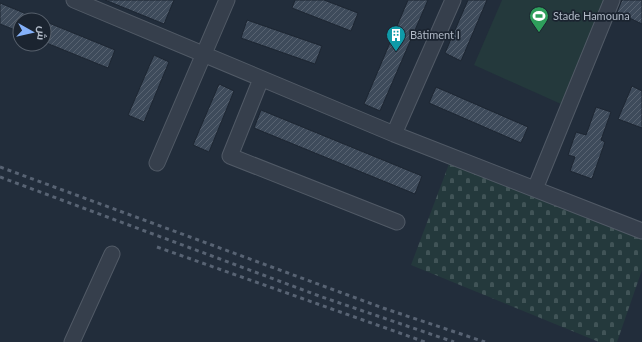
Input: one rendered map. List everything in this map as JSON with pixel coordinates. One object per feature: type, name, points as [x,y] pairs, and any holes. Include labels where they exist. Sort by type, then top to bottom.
[{"type":"street","points":[[74,0],[394,134],[642,231]]},
{"type":"street","points":[[157,163],[227,0]]},
{"type":"street","points":[[394,134],[453,0]]},
{"type":"street","points":[[535,189],[612,0]]},
{"type":"street","points":[[262,79],[230,156],[397,222]]},
{"type":"street","points":[[72,342],[112,254]]},
{"type":"green space","name":"Stade Hamouna","points":[[502,0],[604,0],[561,104],[474,65]]},
{"type":"green space","points":[[449,164],[642,237],[642,270],[617,342],[599,342],[411,265]]},
{"type":"building","points":[[105,0],[174,0],[164,24]]},
{"type":"building","points":[[295,0],[324,0],[358,13],[351,31],[292,8]]},
{"type":"building","name":"Bâtiment I","points":[[408,0],[428,0],[380,111],[364,104]]},
{"type":"building","points":[[468,0],[487,0],[461,61],[445,53]]},
{"type":"building","points":[[622,0],[642,0],[642,24],[617,12]]},
{"type":"building","points":[[0,3],[22,12],[12,12],[12,29],[0,24]]},
{"type":"building","points":[[247,20],[322,46],[315,64],[241,38]]},
{"type":"building","points":[[52,24],[115,50],[108,68],[52,45]]},
{"type":"building","points":[[154,55],[169,62],[144,122],[128,115]]},
{"type":"building","points":[[219,84],[234,91],[209,152],[193,145]]},
{"type":"building","points":[[632,86],[642,91],[642,128],[618,119]]},
{"type":"building","points":[[436,87],[528,127],[521,143],[429,103]]},
{"type":"building","points":[[596,107],[611,112],[601,140],[605,142],[592,179],[570,171],[575,157],[568,155],[576,132],[586,135]]},
{"type":"building","points":[[261,110],[422,176],[415,194],[254,128]]},
{"type":"railway","points":[[0,167],[383,308],[485,342]]},
{"type":"railway","points":[[0,177],[322,297],[454,342]]},
{"type":"railway","points":[[157,247],[425,342]]},
{"type":"place","name":"Stade Hamouna","points":[[539,33]]},
{"type":"place","name":"Bâtiment I","points":[[396,52]]}]
